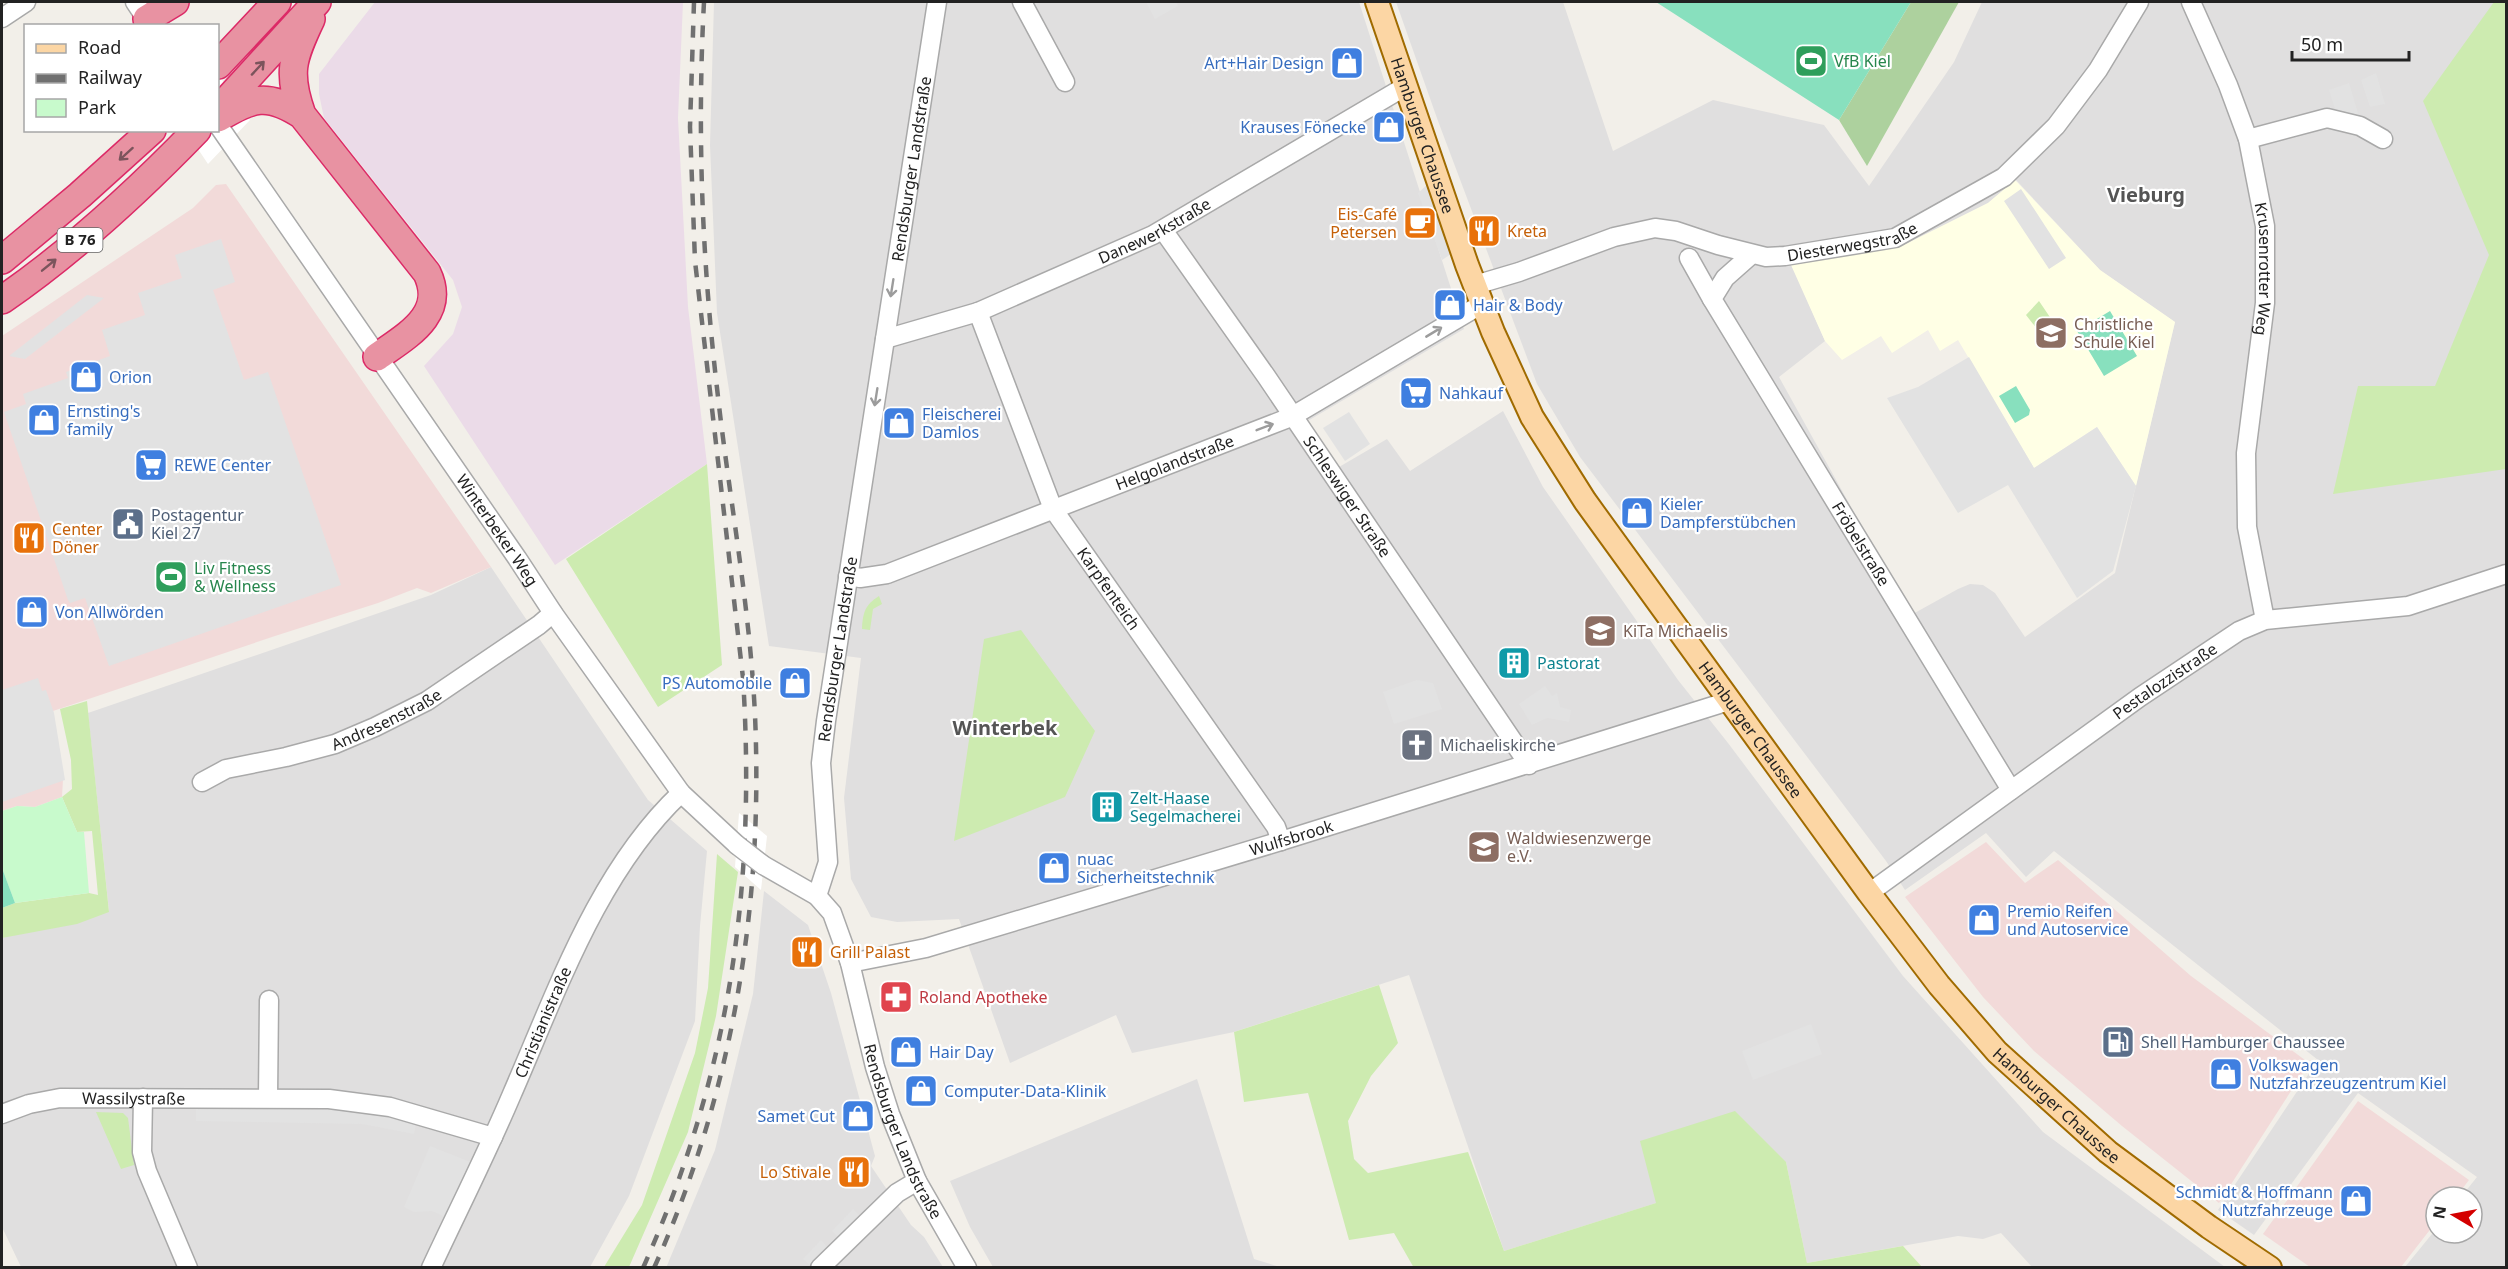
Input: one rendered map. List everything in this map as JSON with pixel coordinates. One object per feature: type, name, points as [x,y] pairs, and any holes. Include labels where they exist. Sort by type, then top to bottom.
[{"type":"highway","points":[[145,15],[175,2]]},
{"type":"highway","points":[[219,64],[277,2]]},
{"type":"highway","points":[[219,109],[319,2]]},
{"type":"highway","points":[[302,115],[293,84],[294,62],[297,49],[319,2]]},
{"type":"highway","points":[[223,130],[243,104],[262,100],[279,102],[302,115],[427,273],[432,283],[429,312],[419,326],[377,357]]},
{"type":"highway","points":[[80,195],[150,132]]},
{"type":"highway","name":"B 76","points":[[2,300],[88,232],[154,174],[196,132]]},
{"type":"highway","name":"B 76","points":[[2,240],[80,195]]},
{"type":"highway","name":"B 76","points":[[2,260],[80,195]]},
{"type":"main road","name":"Hamburger Chaussee","points":[[1377,2],[1478,295],[1509,369],[1549,448],[1584,501],[1869,893],[1939,985],[1997,1052],[2108,1152],[2209,1227],[2270,1268]]},
{"type":"street","points":[[2,18],[26,2]]},
{"type":"street","name":"Rendsburger Landstraße","points":[[937,2],[821,763],[828,862],[817,896],[832,913],[850,963],[875,1067],[890,1114],[917,1181],[967,1268]]},
{"type":"street","points":[[1022,2],[1065,82]]},
{"type":"street","name":"Diesterwegstraße","points":[[1478,295],[1519,272],[1614,237],[1655,228],[1676,231],[1751,255],[1785,256],[1895,238],[1998,182],[2056,126],[2098,70],[2139,2]]},
{"type":"street","name":"Krusenrotter Weg","points":[[2191,2],[2228,85],[2248,139],[2265,226],[2265,303],[2246,453],[2247,527],[2265,620]]},
{"type":"street","name":"Danewerkstraße","points":[[885,339],[978,312],[1163,230],[1261,169],[1406,86]]},
{"type":"street","points":[[2248,139],[2328,118],[2360,126],[2383,139]]},
{"type":"street","name":"Winterbeker Weg","points":[[223,130],[553,613],[681,793],[737,845],[764,865],[817,896]]},
{"type":"street","name":"Schleswiger Straße","points":[[1163,230],[1266,376],[1291,417],[1528,765]]},
{"type":"street","points":[[1713,298],[1725,278],[1751,255]]},
{"type":"street","name":"Fröbelstraße","points":[[1689,258],[2011,790]]},
{"type":"street","name":"Helgolandstraße","points":[[848,576],[860,578],[887,574],[1291,417],[1478,295]]},
{"type":"street","name":"Karpfenteich","points":[[978,312],[1053,509],[1275,827],[1281,841]]},
{"type":"street","name":"Pestalozzistraße","points":[[1869,893],[2140,697],[2239,631],[2265,620],[2408,606],[2506,574]]},
{"type":"street","name":"Andresenstraße","points":[[202,782],[226,769],[335,744],[375,727],[427,701],[539,625],[553,613]]},
{"type":"street","name":"Wulfsbrook","points":[[850,963],[926,948],[1729,702]]},
{"type":"street","name":"Christianistraße","points":[[430,1268],[493,1137],[594,911],[616,871],[641,836],[681,793]]},
{"type":"street","points":[[268,1098],[270,1000]]},
{"type":"street","name":"Wassilystraße","points":[[2,1114],[29,1104],[60,1098],[329,1099],[390,1107],[493,1137]]},
{"type":"street","points":[[143,1098],[142,1152],[150,1179],[188,1268]]},
{"type":"street","points":[[820,1268],[897,1193],[917,1181]]},
{"type":"shaded area","points":[[375,2],[683,2],[678,118],[688,307],[707,464],[555,565],[424,366],[453,334],[462,307],[453,280],[324,118],[319,94],[319,74]]},
{"type":"shaded area","points":[[714,2],[1359,2],[1464,329],[1306,422],[1339,467],[1387,439],[1410,471],[1503,411],[1543,487],[1678,680],[1903,976],[2043,1132],[2225,1267],[2032,1267],[2001,1233],[1983,1239],[1958,1236],[1807,1263],[1786,1162],[1504,1251],[1409,975],[1234,1032],[1132,1053],[1116,1015],[1010,1063],[959,919],[897,922],[871,917],[851,879],[844,798],[861,658],[769,646],[717,313],[710,145]]},
{"type":"shaded area","points":[[1146,2],[1176,2],[1178,6],[1155,19]]},
{"type":"shaded area","points":[[1396,2],[1563,2],[1613,151],[1713,100],[1824,125],[1869,186],[1954,62],[1982,2],[2506,2],[2506,1267],[2405,1267],[2424,1244],[2484,1245],[2484,1185],[2471,1185],[2477,1177],[2358,1093],[2254,1235],[2218,1210],[2318,1060],[2054,851],[2026,877],[1986,833],[1905,890],[1886,861],[1580,457],[1537,384],[1438,121]],"holes":[[[2016,180],[2100,270],[2175,322],[2115,573],[2025,637],[1995,593],[1983,585],[1970,584],[1911,615],[1779,377],[1825,341],[1792,265],[1900,247],[1988,203]]]},
{"type":"shaded area","points":[[2376,73],[2385,104],[2370,107],[2361,80]]},
{"type":"shaded area","points":[[2349,83],[2359,117],[2336,112],[2329,90]]},
{"type":"shaded area","name":"Christliche Schule Kiel","points":[[2015,180],[2100,270],[2175,322],[2136,486],[2097,427],[2034,468],[1958,340],[1940,351],[1928,330],[1892,353],[1881,336],[1842,360],[1825,341],[1791,265],[1900,247],[1988,203]]},
{"type":"shaded area","name":"REWE Center","points":[[226,184],[491,567],[431,593],[417,588],[53,711],[63,779],[62,797],[35,807],[17,806],[2,811],[2,336],[193,208],[216,185]]},
{"type":"shaded area","points":[[1428,184],[1451,254],[1442,260],[1418,193]]},
{"type":"shaded area","points":[[2021,189],[2066,258],[2049,269],[2004,201]]},
{"type":"shaded area","name":"REWE Center","points":[[221,239],[235,282],[213,290],[244,380],[268,372],[341,585],[109,666],[85,598],[70,603],[68,600],[4,412],[26,404],[23,394],[68,378],[66,372],[110,356],[102,330],[145,315],[138,293],[182,278],[175,255]]},
{"type":"shaded area","points":[[87,295],[104,298],[25,359],[9,356]]},
{"type":"shaded area","points":[[1969,357],[2034,468],[2097,427],[2136,486],[2113,571],[2077,598],[2008,485],[1958,513],[1887,398],[1918,387]]},
{"type":"shaded area","points":[[1349,412],[1370,444],[1345,461],[1323,428]]},
{"type":"shaded area","points":[[491,567],[648,800],[707,851],[695,1021],[629,1196],[590,1267],[21,1267],[2,1227],[2,938],[109,911],[88,713],[431,595]]},
{"type":"shaded area","points":[[38,678],[42,691],[46,690],[54,713],[65,780],[2,802],[2,690]]},
{"type":"shaded area","points":[[1417,680],[1433,683],[1442,709],[1394,724],[1383,692]]},
{"type":"shaded area","points":[[1545,686],[1552,696],[1557,693],[1560,707],[1571,710],[1569,722],[1547,718],[1532,725],[1519,704]]},
{"type":"shaded area","points":[[1986,842],[2025,883],[2058,860],[2191,976],[2309,1063],[2219,1203],[2122,1126],[2034,1051],[1983,997],[1905,897]]},
{"type":"shaded area","points":[[764,891],[808,925],[831,993],[875,1156],[871,1166],[911,1225],[924,1237],[943,1267],[666,1268],[715,1150],[753,994]]},
{"type":"shaded area","points":[[1811,1024],[1822,1054],[1753,1080],[1742,1051]]},
{"type":"shaded area","points":[[1197,1079],[1254,1259],[1280,1267],[993,1267],[970,1227],[950,1181]]},
{"type":"shaded area","points":[[2358,1101],[2469,1180],[2465,1185],[2424,1185],[2424,1237],[2401,1267],[2310,1267],[2263,1234]]},
{"type":"shaded area","points":[[196,1107],[365,1111],[417,1120],[414,1134],[362,1124],[196,1121]]},
{"type":"shaded area","points":[[430,1146],[473,1163],[448,1218],[432,1211],[414,1212],[404,1207]]},
{"type":"shaded area","points":[[853,1209],[860,1216],[838,1237],[832,1231]]},
{"type":"shaded area","points":[[821,1240],[828,1248],[811,1266],[803,1259]]},
{"type":"green space","name":"VfB Kiel","points":[[1656,2],[1911,2],[1839,120]]},
{"type":"green space","points":[[1911,2],[1959,2],[1867,166],[1839,120]]},
{"type":"green space","points":[[2494,2],[2506,2],[2506,469],[2333,494],[2358,386],[2435,386],[2489,255],[2423,101]]},
{"type":"green space","points":[[2039,301],[2058,329],[2052,348],[2026,315]]},
{"type":"green space","points":[[2110,311],[2137,356],[2104,376],[2077,331]]},
{"type":"green space","points":[[2016,386],[2030,410],[2029,415],[2015,423],[1999,396]]},
{"type":"green space","points":[[707,464],[722,665],[658,707],[566,559]]},
{"type":"green space","points":[[879,596],[882,604],[873,609],[870,630],[862,629],[866,610]]},
{"type":"green space","points":[[1021,630],[1095,731],[1065,797],[954,841],[984,639]]},
{"type":"green space","points":[[87,701],[109,912],[77,924],[2,938],[2,908],[15,903],[89,893],[98,895],[92,831],[77,832],[62,797],[72,789],[71,760],[60,709]]},
{"type":"green space","points":[[62,797],[77,832],[84,832],[89,893],[15,903],[2,868],[2,811],[17,806],[35,807]]},
{"type":"green space","points":[[717,854],[738,872],[716,1016],[688,1132],[629,1267],[604,1267],[642,1205],[695,1053],[708,988]]},
{"type":"green space","points":[[2,868],[15,903],[2,908]]},
{"type":"green space","points":[[1379,985],[1398,1043],[1371,1076],[1348,1121],[1354,1159],[1368,1173],[1468,1152],[1504,1251],[1656,1203],[1640,1141],[1735,1111],[1786,1162],[1807,1263],[1903,1246],[1922,1267],[1414,1268],[1394,1233],[1349,1240],[1308,1093],[1244,1102],[1234,1032]]},
{"type":"green space","points":[[96,1112],[123,1113],[128,1118],[134,1165],[121,1169]]},
{"type":"pier","points":[[219,75],[250,120],[208,164],[187,132],[219,132]]},
{"type":"pier","points":[[739,813],[767,836],[761,890],[735,867]]},
{"type":"railway","points":[[643,1268],[673,1196],[697,1124],[716,1051],[731,979],[740,906],[745,831],[746,756],[743,678],[695,261],[690,127],[694,2]]},
{"type":"railway","points":[[654,1268],[680,1206],[702,1143],[720,1078],[745,947],[756,814],[756,747],[751,657],[722,433],[704,243],[701,147],[704,2]]},
{"type":"place","name":"VfB Kiel","points":[[1811,61]]},
{"type":"place","name":"Art+Hair Design","points":[[1347,63]]},
{"type":"place","name":"Krauses Fönecke","points":[[1389,127]]},
{"type":"place","name":"Eis-Café Petersen","points":[[1420,223]]},
{"type":"place","name":"Kreta","points":[[1484,231]]},
{"type":"place","name":"Hair & Body","points":[[1450,305]]},
{"type":"place","name":"Christliche Schule Kiel","points":[[2051,333]]},
{"type":"place","name":"Orion","points":[[86,377]]},
{"type":"place","name":"Nahkauf","points":[[1416,393]]},
{"type":"place","name":"Ernsting's family","points":[[44,420]]},
{"type":"place","name":"Fleischerei Damlos","points":[[899,423]]},
{"type":"place","name":"REWE Center","points":[[151,465]]},
{"type":"place","name":"Kieler Dampferstübchen","points":[[1637,513]]},
{"type":"place","name":"Postagentur Kiel 27","points":[[128,524]]},
{"type":"place","name":"Center Döner","points":[[29,538]]},
{"type":"place","name":"Liv Fitness & Wellness","points":[[171,577]]},
{"type":"place","name":"Von Allwörden","points":[[32,612]]},
{"type":"place","name":"KiTa Michaelis","points":[[1600,631]]},
{"type":"place","name":"Pastorat","points":[[1514,663]]},
{"type":"place","name":"PS Automobile","points":[[795,683]]},
{"type":"place","name":"Michaeliskirche","points":[[1417,745]]},
{"type":"place","name":"Zelt-Haase Segelmacherei","points":[[1107,807]]},
{"type":"place","name":"Waldwiesenzwerge e.V.","points":[[1484,847]]},
{"type":"place","name":"nuac Sicherheitstechnik","points":[[1054,868]]},
{"type":"place","name":"Premio Reifen und Autoservice","points":[[1984,920]]},
{"type":"place","name":"Grill Palast","points":[[807,952]]},
{"type":"place","name":"Roland Apotheke","points":[[896,997]]},
{"type":"place","name":"Shell Hamburger Chaussee","points":[[2118,1042]]},
{"type":"place","name":"Hair Day","points":[[906,1052]]},
{"type":"place","name":"Volkswagen Nutzfahrzeugzentrum Kiel","points":[[2226,1074]]},
{"type":"place","name":"Computer-Data-Klinik","points":[[921,1091]]},
{"type":"place","name":"Samet Cut","points":[[858,1116]]},
{"type":"place","name":"Lo Stivale","points":[[854,1172]]},
{"type":"place","name":"Schmidt & Hoffmann Nutzfahrzeuge","points":[[2356,1201]]},
{"type":"district","name":"Vieburg","points":[[2146,195]]},
{"type":"district","name":"Winterbek","points":[[1005,728]]}]
